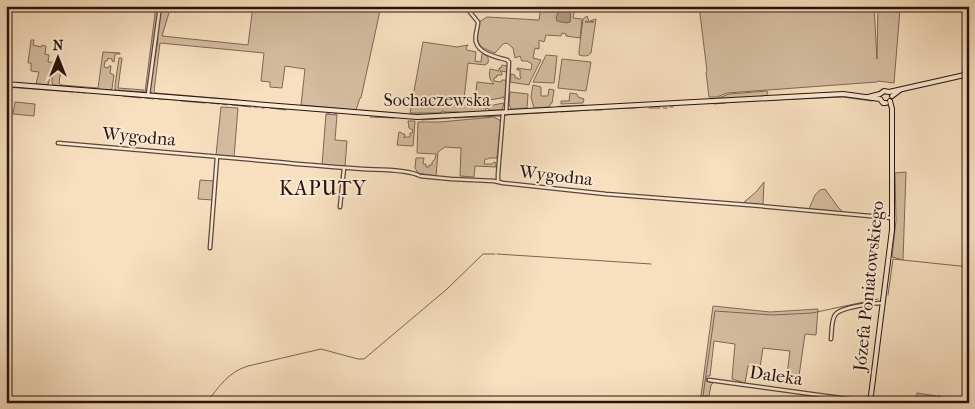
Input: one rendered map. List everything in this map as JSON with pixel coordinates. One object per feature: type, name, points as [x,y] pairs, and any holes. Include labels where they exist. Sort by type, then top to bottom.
[{"type":"street","points":[[148,95],[160,6]]},
{"type":"street","points":[[465,6],[478,22],[475,41],[478,48],[483,52],[510,62],[498,182]]},
{"type":"street","points":[[902,89],[892,96],[888,102],[883,103],[880,97],[884,91],[889,92],[902,89],[967,74],[965,68],[969,66]]},
{"type":"street","name":"Sochaczewska","points":[[6,84],[417,117],[839,94],[880,97]]},
{"type":"street","points":[[889,92],[892,96]]},
{"type":"street","name":"Józefa Poniatowskiego","points":[[870,402],[893,218],[892,113],[888,102]]},
{"type":"street","name":"Wygodna","points":[[58,143],[396,171],[416,173],[420,176],[498,182],[606,194],[893,218]]},
{"type":"street","points":[[210,248],[217,157]]},
{"type":"street","points":[[340,207],[344,168]]},
{"type":"street","points":[[831,339],[833,320],[840,311],[883,303]]},
{"type":"street","name":"Daleka","points":[[709,380],[870,402]]},
{"type":"street","points":[[937,403],[938,398]]},
{"type":"shaded area","points":[[156,6],[159,6],[147,91],[145,92]]},
{"type":"shaded area","points":[[161,6],[171,6],[162,36],[248,45],[253,6],[381,6],[361,98],[356,110],[301,105],[305,69],[285,66],[282,88],[270,87],[270,82],[261,81],[264,53],[160,43],[154,91],[156,93],[239,100],[153,94],[150,91]]},
{"type":"shaded area","points":[[541,6],[562,6],[559,7],[558,12],[566,7],[563,6],[580,6],[580,8],[575,9],[573,18],[582,19],[580,38],[566,36],[566,34],[562,33],[561,36],[546,35],[544,42],[539,40],[539,49],[535,48],[533,58],[541,60],[529,85],[510,82],[511,74],[515,75],[515,78],[521,78],[520,70],[517,70],[517,68],[531,70],[532,64],[522,61],[520,56],[515,58],[513,48],[507,43],[503,44],[495,53],[483,48],[478,42],[479,22],[487,17],[539,20]]},
{"type":"shaded area","points":[[566,6],[569,10],[570,22],[557,21],[558,12],[556,9]]},
{"type":"shaded area","points":[[699,6],[874,6],[877,59],[878,6],[899,6],[894,83],[878,81],[727,93],[717,97],[709,97]]},
{"type":"shaded area","points":[[587,16],[589,21],[585,22],[594,22],[590,21],[596,19],[591,53],[584,56],[579,55],[579,51],[583,19]]},
{"type":"shaded area","points":[[31,40],[34,40],[33,45],[46,46],[45,54],[49,55],[48,62],[62,63],[59,83],[61,85],[98,88],[103,52],[120,53],[115,54],[114,62],[108,58],[105,61],[104,67],[108,68],[111,66],[110,73],[114,75],[112,89],[54,86],[52,77],[50,77],[48,85],[36,84],[39,72],[31,71],[31,63],[28,63]]},
{"type":"shaded area","points":[[423,42],[457,47],[468,45],[467,50],[476,52],[475,61],[481,62],[483,53],[487,56],[488,63],[485,65],[468,63],[464,99],[475,100],[477,82],[494,84],[490,78],[490,69],[499,71],[502,65],[507,66],[507,72],[500,71],[502,75],[497,75],[494,78],[494,81],[501,82],[506,80],[505,100],[502,97],[488,100],[487,103],[488,106],[504,103],[502,110],[489,110],[486,108],[485,112],[459,114],[459,112],[444,111],[441,113],[410,113]]},
{"type":"shaded area","points":[[546,55],[557,56],[554,83],[533,82]]},
{"type":"shaded area","points":[[119,58],[122,58],[118,88],[144,90],[144,92],[115,90]]},
{"type":"shaded area","points":[[562,59],[591,62],[586,91],[558,88]]},
{"type":"shaded area","points":[[533,85],[541,87],[541,96],[548,96],[549,89],[554,90],[552,103],[549,107],[534,108],[531,97]]},
{"type":"shaded area","points":[[767,91],[768,93],[765,97],[716,99],[729,94]]},
{"type":"shaded area","points":[[510,92],[528,94],[527,108],[511,109],[509,104]]},
{"type":"shaded area","points":[[570,93],[577,94],[578,97],[584,99],[583,103],[561,104],[561,101],[569,101]]},
{"type":"shaded area","points":[[15,102],[35,104],[34,116],[13,114]]},
{"type":"shaded area","points":[[221,107],[238,108],[234,157],[216,155]]},
{"type":"shaded area","points":[[326,114],[337,115],[335,140],[347,141],[345,166],[322,165]]},
{"type":"shaded area","points":[[494,117],[501,121],[497,158],[485,159],[484,164],[492,164],[494,162],[496,167],[475,166],[474,177],[460,176],[461,148],[445,147],[438,152],[436,176],[418,173],[415,168],[416,158],[424,158],[423,164],[429,167],[429,165],[432,165],[436,154],[417,153],[418,122]]},
{"type":"shaded area","points":[[408,121],[415,121],[413,146],[397,145],[399,132],[405,134],[404,138],[410,137],[410,133],[412,133],[413,130],[409,128]]},
{"type":"shaded area","points":[[6,137],[12,138],[7,191]]},
{"type":"shaded area","points":[[906,172],[903,260],[892,257],[896,220],[895,173]]},
{"type":"shaded area","points":[[200,180],[214,181],[213,200],[198,199]]},
{"type":"shaded area","points":[[764,182],[763,205],[743,203],[756,192]]},
{"type":"shaded area","points":[[825,189],[843,212],[809,209],[815,195],[820,190]]},
{"type":"shaded area","points":[[713,306],[770,312],[818,309],[816,335],[805,334],[799,376],[787,375],[790,351],[763,348],[760,368],[748,366],[745,383],[732,379],[735,344],[714,341],[710,376],[707,376],[706,381],[713,383],[709,396],[705,396],[704,403],[700,403]]},
{"type":"shaded area","points":[[917,393],[936,396],[935,403],[916,403]]},
{"type":"waterway","points":[[37,84],[48,85]]},
{"type":"waterway","points":[[53,85],[76,87]]},
{"type":"waterway","points":[[6,87],[73,92]]},
{"type":"waterway","points":[[77,92],[85,93]]},
{"type":"waterway","points":[[92,93],[117,95]]},
{"type":"waterway","points":[[123,96],[141,98]]},
{"type":"waterway","points":[[774,100],[843,97],[872,101]]},
{"type":"waterway","points":[[145,98],[154,99]]},
{"type":"waterway","points":[[158,99],[177,100]]},
{"type":"waterway","points":[[731,102],[769,100]]},
{"type":"waterway","points":[[181,101],[205,103]]},
{"type":"waterway","points":[[210,103],[219,104]]},
{"type":"waterway","points":[[714,104],[726,103]]},
{"type":"waterway","points":[[222,104],[227,105]]},
{"type":"waterway","points":[[232,105],[251,107]]},
{"type":"waterway","points":[[559,107],[584,106]]},
{"type":"waterway","points":[[270,108],[286,110]]},
{"type":"waterway","points":[[534,109],[548,108]]},
{"type":"waterway","points":[[607,109],[636,108]]},
{"type":"waterway","points":[[649,108],[660,108]]},
{"type":"waterway","points":[[511,110],[526,109]]},
{"type":"waterway","points":[[561,112],[590,110]]},
{"type":"waterway","points":[[594,110],[602,110]]},
{"type":"waterway","points":[[362,111],[398,114]]},
{"type":"waterway","points":[[504,115],[557,112]]},
{"type":"waterway","points":[[409,115],[425,115]]},
{"type":"waterway","points":[[454,118],[501,116]]},
{"type":"waterway","points":[[370,117],[394,118]]},
{"type":"waterway","points":[[422,120],[450,118]]},
{"type":"waterway","points":[[206,403],[229,376],[248,366],[321,349],[364,359],[447,289],[483,254],[495,254]]},
{"type":"waterway","points":[[497,254],[651,264]]},
{"type":"waterway","points":[[888,295],[893,259],[969,267]]},
{"type":"waterway","points":[[702,403],[715,311],[773,315],[812,313],[878,299]]},
{"type":"district","name":"KAPUTY","points":[[323,188]]}]
